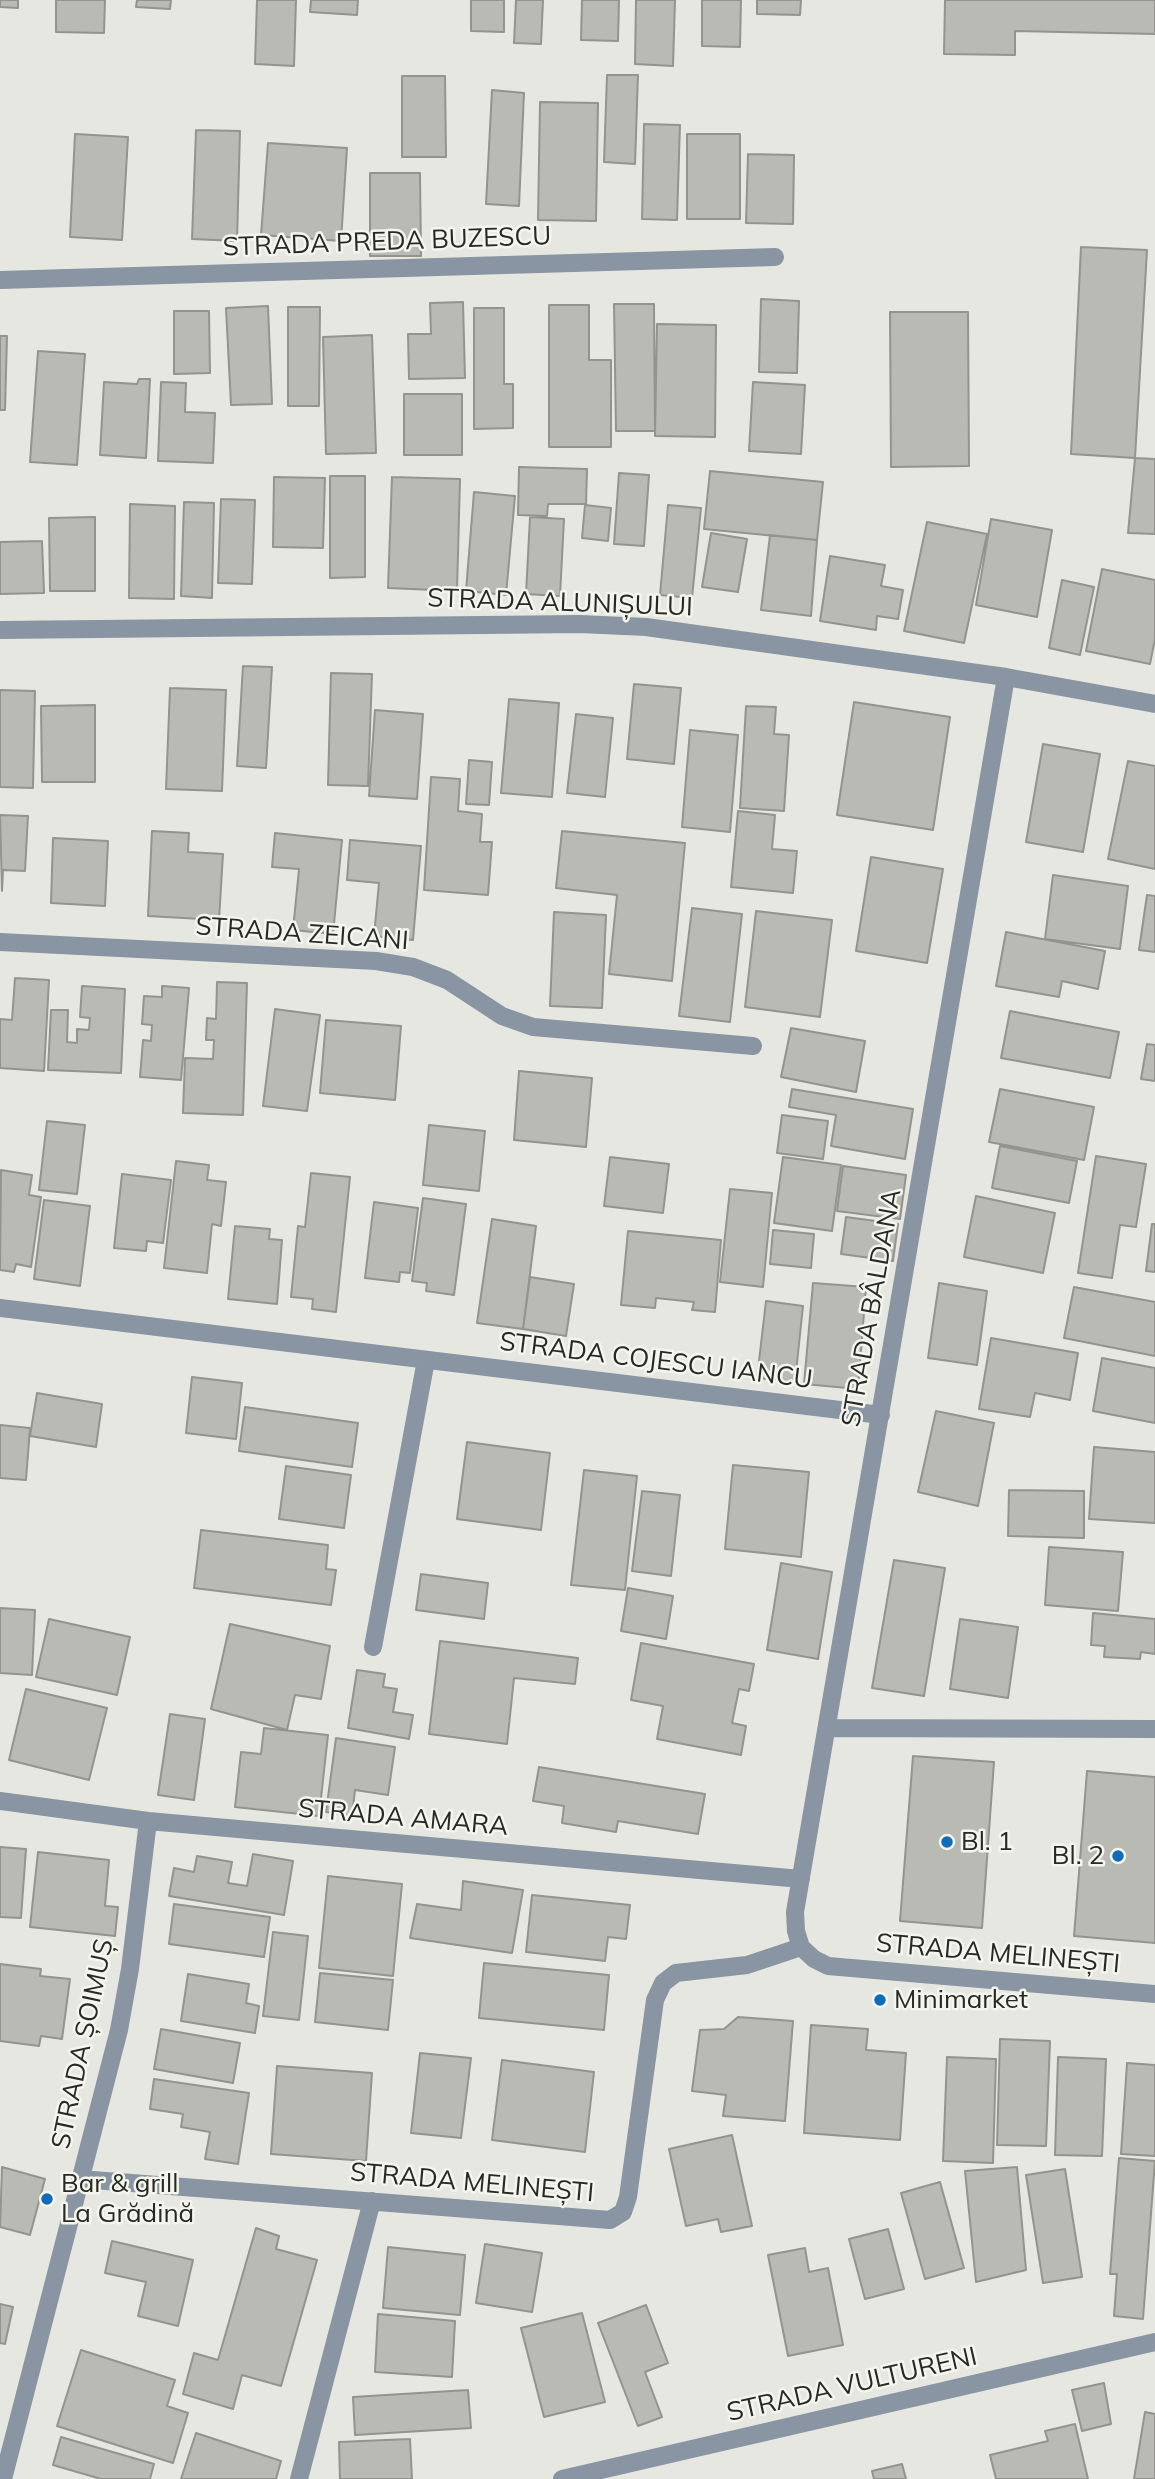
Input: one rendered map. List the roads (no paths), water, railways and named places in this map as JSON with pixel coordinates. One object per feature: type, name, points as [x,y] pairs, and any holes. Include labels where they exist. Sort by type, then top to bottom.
[{"type":"street","name":"STRADA PREDA BUZESCU","points":[[0,280],[775,257]]},
{"type":"street","name":"STRADA ALUNIȘULUI","points":[[0,630],[580,624],[709,634],[1006,677],[1155,704]]},
{"type":"street","name":"STRADA BÂLDANA","points":[[801,1947],[796,1931],[795,1912],[1006,677]]},
{"type":"street","name":"STRADA ZEICANI","points":[[0,942],[376,961],[413,967],[447,980],[502,1016],[534,1027],[753,1046]]},
{"type":"street","name":"STRADA COJESCU IANCU","points":[[0,1308],[881,1415]]},
{"type":"street","points":[[373,1647],[426,1360]]},
{"type":"street","points":[[827,1728],[1155,1730]]},
{"type":"street","name":"STRADA AMARA","points":[[0,1801],[148,1821],[801,1879]]},
{"type":"street","name":"STRADA ȘOIMUȘ","points":[[3,2479],[121,2018],[148,1821]]},
{"type":"street","name":"STRADA MELINEȘTI","points":[[80,2179],[610,2220],[623,2212],[628,2197],[655,2000],[663,1983],[676,1973],[747,1965],[801,1947],[814,1959],[828,1966],[1155,1994]]},
{"type":"street","points":[[299,2479],[372,2201]]},
{"type":"street","name":"STRADA VULTURENI","points":[[562,2479],[1155,2342]]},
{"type":"place","name":"Bl. 1","points":[[947,1842]]},
{"type":"place","name":"Bl. 2","points":[[1118,1856]]},
{"type":"place","name":"Minimarket","points":[[880,2000]]},
{"type":"place","name":"Bar & grill La Grădină","points":[[47,2199]]}]
